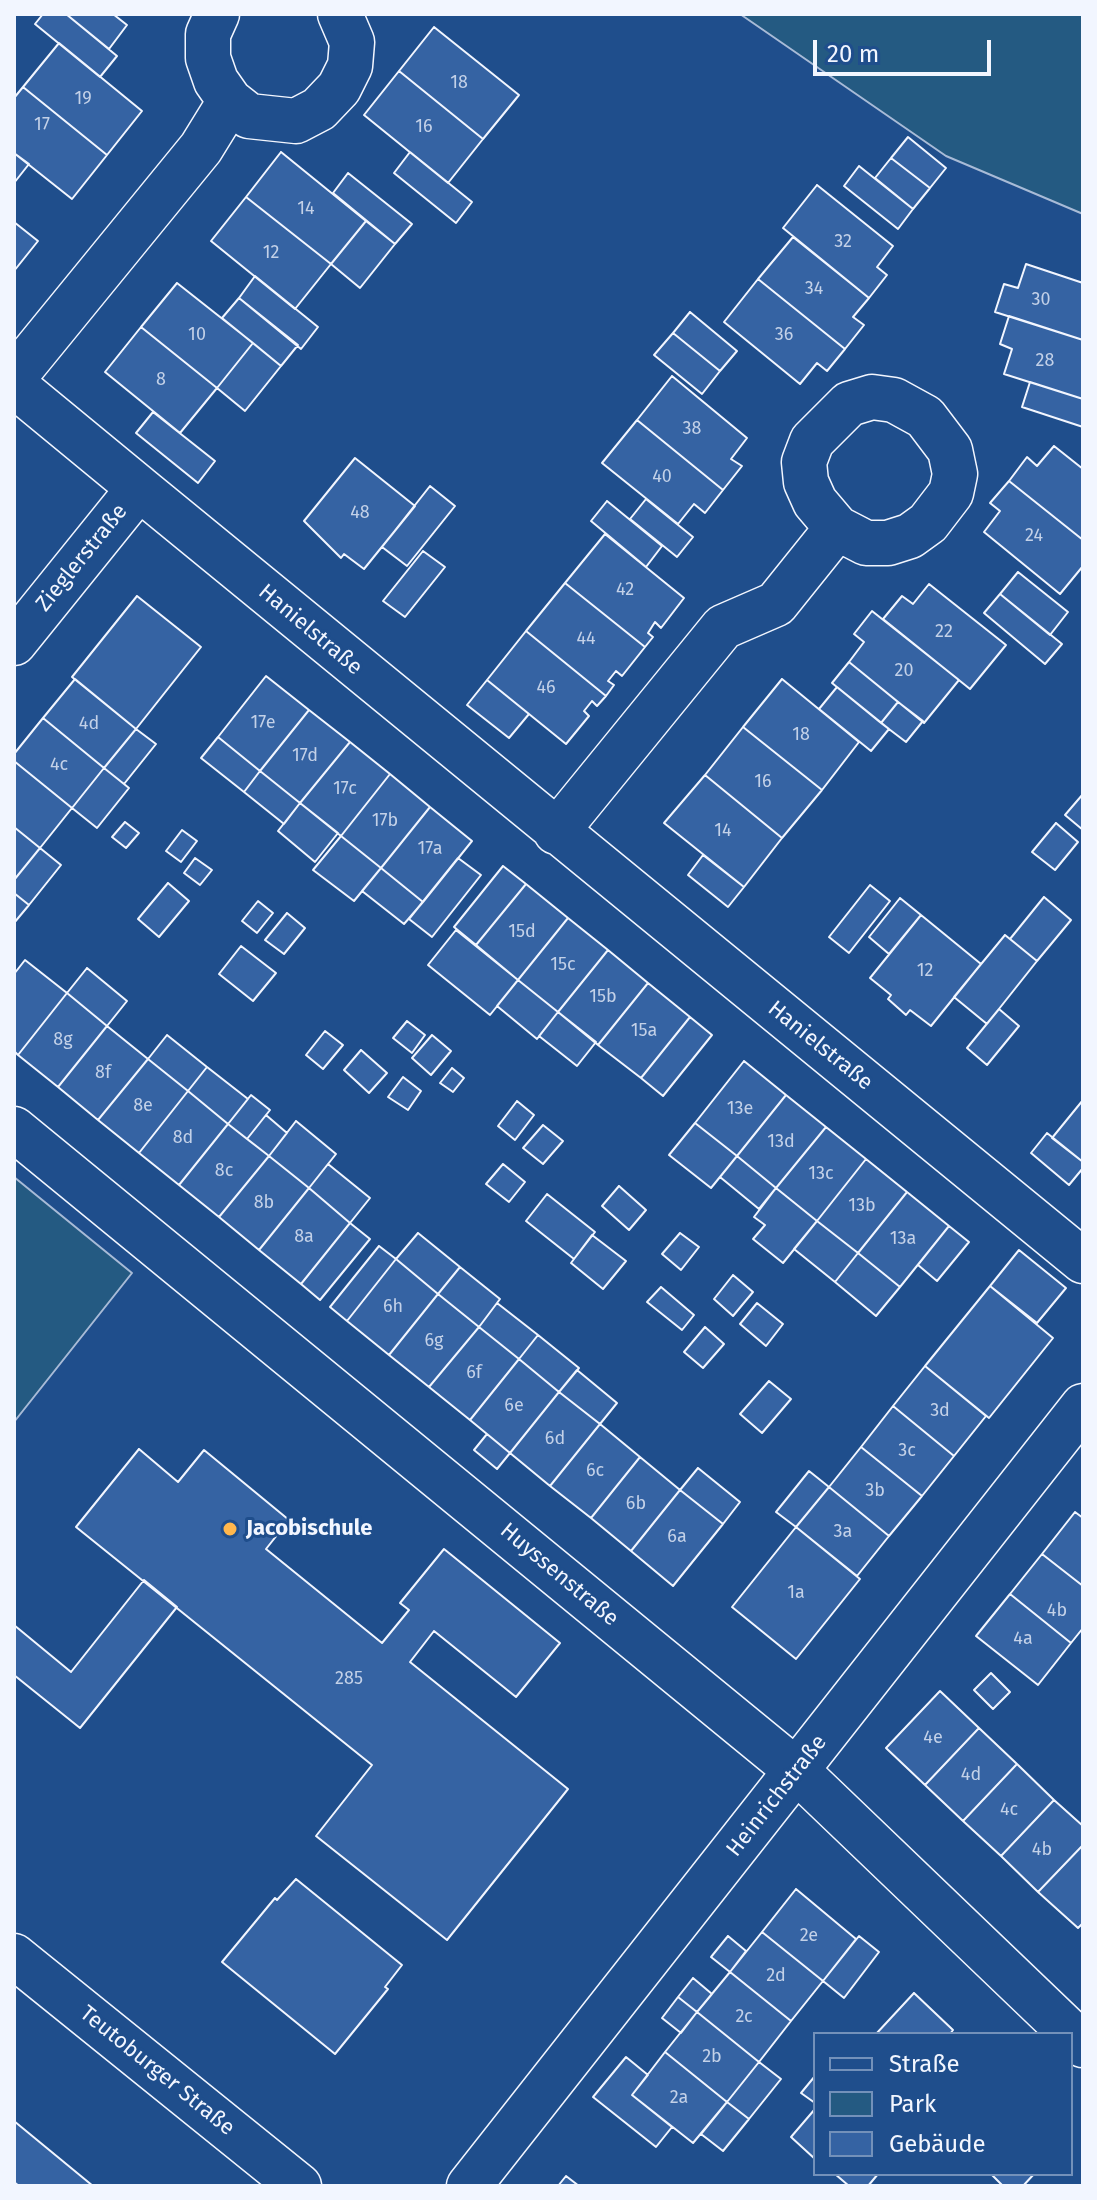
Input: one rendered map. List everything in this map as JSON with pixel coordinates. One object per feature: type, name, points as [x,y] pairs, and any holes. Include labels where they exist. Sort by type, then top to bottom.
[{"type":"street","points":[[217,14],[208,34],[208,58],[216,81],[230,101],[249,116],[270,121],[296,121],[319,109],[339,88],[350,66],[352,42],[340,14]]},
{"type":"street","points":[[14,377],[201,148],[230,101]]},
{"type":"street","name":"Zieglerstraße","points":[[14,385],[139,488],[14,643]]},
{"type":"street","name":"Hanielstraße","points":[[139,488],[1083,1261]]},
{"type":"street","points":[[556,832],[723,627],[776,604],[837,528]]},
{"type":"street","name":"Huyssenstraße","points":[[14,1129],[797,1771],[1069,2032]]},
{"type":"street","name":"Heinrichstraße","points":[[469,2186],[1083,1406]]},
{"type":"street","name":"Teutoburger Straße","points":[[14,1956],[299,2186]]},
{"type":"green space","points":[[740,14],[1083,14],[1083,214],[946,156]]},
{"type":"green space","points":[[14,1177],[132,1273],[14,1422]]},
{"type":"building","points":[[43,14],[66,14],[117,56],[100,77],[35,24]]},
{"type":"building","points":[[66,14],[113,14],[127,25],[109,49]]},
{"type":"building","points":[[434,27],[519,95],[483,139],[399,71]]},
{"type":"building","points":[[59,43],[142,111],[107,155],[23,87]]},
{"type":"building","points":[[399,71],[483,139],[448,183],[364,115]]},
{"type":"building","points":[[23,87],[107,155],[72,199],[14,153],[14,98]]},
{"type":"building","points":[[908,137],[946,168],[930,188],[891,158]]},
{"type":"building","points":[[281,152],[366,221],[331,264],[246,197]]},
{"type":"building","points":[[410,152],[472,202],[456,223],[394,173]]},
{"type":"building","points":[[14,153],[29,164],[14,183]]},
{"type":"building","points":[[891,158],[930,188],[913,209],[875,178]]},
{"type":"building","points":[[859,166],[913,209],[898,229],[844,186]]},
{"type":"building","points":[[348,173],[412,224],[395,244],[333,193]]},
{"type":"building","points":[[817,185],[893,246],[877,267],[887,275],[869,298],[783,228]]},
{"type":"building","points":[[246,197],[331,264],[295,309],[211,241]]},
{"type":"building","points":[[366,221],[395,244],[360,288],[331,264]]},
{"type":"building","points":[[14,222],[38,241],[14,271]]},
{"type":"building","points":[[793,237],[869,298],[853,317],[864,325],[845,349],[758,279]]},
{"type":"building","points":[[1026,264],[1083,283],[1083,340],[995,312],[1004,284],[1018,288]]},
{"type":"building","points":[[255,276],[318,327],[301,349],[239,298]]},
{"type":"building","points":[[758,279],[845,349],[827,371],[817,363],[800,384],[724,322]]},
{"type":"building","points":[[177,283],[253,343],[217,388],[141,327]]},
{"type":"building","points":[[239,298],[298,345],[281,366],[222,318]]},
{"type":"building","points":[[690,312],[737,351],[720,371],[673,333]]},
{"type":"building","points":[[1009,316],[1083,340],[1083,399],[1004,374],[1012,349],[1000,344]]},
{"type":"building","points":[[141,327],[217,388],[180,433],[105,372]]},
{"type":"building","points":[[673,333],[720,371],[702,394],[654,355]]},
{"type":"building","points":[[253,343],[281,366],[245,411],[217,388]]},
{"type":"building","points":[[672,376],[747,438],[731,459],[742,466],[723,490],[637,420]]},
{"type":"building","points":[[1030,382],[1083,399],[1083,427],[1022,407]]},
{"type":"building","points":[[153,412],[215,461],[198,483],[136,433]]},
{"type":"building","points":[[637,420],[723,490],[705,513],[694,504],[678,524],[602,463]]},
{"type":"building","points":[[1054,446],[1083,469],[1083,540],[1009,481],[1027,457],[1037,466]]},
{"type":"building","points":[[355,458],[415,506],[364,569],[344,554],[341,558],[304,521]]},
{"type":"building","points":[[1009,481],[1083,540],[1083,566],[1060,594],[984,532],[1000,511],[990,503]]},
{"type":"building","points":[[430,486],[455,506],[407,566],[382,547]]},
{"type":"building","points":[[646,499],[693,537],[677,557],[630,519]]},
{"type":"building","points":[[607,501],[662,546],[646,567],[591,521]]},
{"type":"building","points":[[605,534],[684,598],[661,628],[655,622],[648,633],[653,637],[645,647],[565,583]]},
{"type":"building","points":[[423,551],[445,567],[405,617],[383,601]]},
{"type":"building","points":[[1018,572],[1068,612],[1050,635],[1000,594]]},
{"type":"building","points":[[565,583],[645,647],[622,676],[616,671],[608,681],[614,685],[606,696],[526,631]]},
{"type":"building","points":[[929,584],[1006,645],[970,689],[883,619],[902,596],[913,604]]},
{"type":"building","points":[[1000,594],[1062,644],[1045,664],[984,613]]},
{"type":"building","points":[[137,596],[201,647],[136,729],[72,677]]},
{"type":"building","points":[[872,611],[959,680],[924,723],[849,662],[864,642],[854,634]]},
{"type":"building","points":[[526,631],[606,696],[597,706],[592,701],[584,711],[589,716],[566,744],[487,680]]},
{"type":"building","points":[[849,662],[898,702],[881,723],[832,683]]},
{"type":"building","points":[[266,676],[309,710],[260,771],[218,737]]},
{"type":"building","points":[[75,679],[136,729],[104,768],[43,718]]},
{"type":"building","points":[[782,679],[859,742],[822,790],[743,727]]},
{"type":"building","points":[[487,680],[529,714],[509,738],[467,705]]},
{"type":"building","points":[[837,687],[889,729],[871,751],[819,709]]},
{"type":"building","points":[[898,702],[923,721],[906,742],[881,723]]},
{"type":"building","points":[[309,710],[350,742],[300,803],[260,771]]},
{"type":"building","points":[[43,718],[104,768],[72,808],[14,761],[14,754]]},
{"type":"building","points":[[743,727],[822,790],[782,838],[705,775]]},
{"type":"building","points":[[136,729],[156,744],[124,784],[104,768]]},
{"type":"building","points":[[218,737],[260,771],[244,792],[201,758]]},
{"type":"building","points":[[350,742],[390,774],[341,836],[300,803]]},
{"type":"building","points":[[14,761],[72,808],[40,848],[14,827]]},
{"type":"building","points":[[104,768],[129,788],[97,828],[72,808]]},
{"type":"building","points":[[260,771],[300,803],[284,824],[244,792]]},
{"type":"building","points":[[390,774],[430,807],[381,868],[341,836]]},
{"type":"building","points":[[705,775],[782,838],[744,887],[664,823]]},
{"type":"building","points":[[1083,794],[1083,830],[1065,815]]},
{"type":"building","points":[[300,803],[338,833],[315,862],[278,831]]},
{"type":"building","points":[[430,807],[472,841],[423,902],[381,868]]},
{"type":"building","points":[[125,822],[139,833],[126,848],[112,837]]},
{"type":"building","points":[[1056,823],[1078,842],[1055,870],[1032,852]]},
{"type":"building","points":[[14,827],[40,848],[14,880]]},
{"type":"building","points":[[182,830],[197,841],[181,862],[166,851]]},
{"type":"building","points":[[341,836],[381,868],[354,901],[313,870]]},
{"type":"building","points":[[40,848],[61,865],[29,905],[14,893],[14,880]]},
{"type":"building","points":[[703,855],[744,887],[728,907],[688,875]]},
{"type":"building","points":[[195,858],[212,870],[200,885],[184,873]]},
{"type":"building","points":[[458,858],[481,875],[432,937],[409,919]]},
{"type":"building","points":[[503,866],[526,884],[476,945],[454,927]]},
{"type":"building","points":[[381,868],[423,902],[404,924],[362,891]]},
{"type":"building","points":[[168,883],[189,901],[159,937],[138,919]]},
{"type":"building","points":[[526,884],[568,918],[518,980],[476,945]]},
{"type":"building","points":[[870,885],[890,901],[849,953],[829,937]]},
{"type":"building","points":[[14,893],[29,905],[14,923]]},
{"type":"building","points":[[1044,897],[1071,920],[1037,961],[1010,939]]},
{"type":"building","points":[[900,898],[921,915],[889,954],[869,937]]},
{"type":"building","points":[[258,901],[273,913],[257,933],[242,921]]},
{"type":"building","points":[[287,913],[305,928],[284,954],[265,940]]},
{"type":"building","points":[[921,915],[981,964],[931,1026],[910,1010],[906,1015],[888,999],[891,995],[870,978]]},
{"type":"building","points":[[568,918],[608,950],[558,1012],[518,980]]},
{"type":"building","points":[[456,930],[518,980],[490,1015],[428,965]]},
{"type":"building","points":[[1005,935],[1037,961],[987,1024],[954,997]]},
{"type":"building","points":[[241,946],[276,973],[253,1001],[219,974]]},
{"type":"building","points":[[608,950],[648,983],[598,1045],[558,1012]]},
{"type":"building","points":[[25,960],[67,993],[18,1055],[14,1051],[14,974]]},
{"type":"building","points":[[87,968],[127,1001],[107,1026],[67,993]]},
{"type":"building","points":[[518,980],[558,1012],[537,1039],[497,1006]]},
{"type":"building","points":[[648,983],[690,1017],[641,1078],[598,1045]]},
{"type":"building","points":[[67,993],[107,1026],[58,1087],[18,1055]]},
{"type":"building","points":[[999,1009],[1019,1026],[987,1065],[967,1048]]},
{"type":"building","points":[[558,1012],[596,1042],[577,1066],[539,1036]]},
{"type":"building","points":[[690,1017],[712,1035],[663,1096],[641,1078]]},
{"type":"building","points":[[407,1021],[425,1035],[412,1053],[393,1038]]},
{"type":"building","points":[[107,1026],[148,1059],[98,1120],[58,1087]]},
{"type":"building","points":[[325,1031],[343,1045],[323,1069],[306,1055]]},
{"type":"building","points":[[167,1035],[207,1067],[188,1091],[148,1059]]},
{"type":"building","points":[[432,1035],[451,1051],[431,1075],[412,1058]]},
{"type":"building","points":[[361,1050],[387,1073],[369,1093],[344,1070]]},
{"type":"building","points":[[148,1059],[188,1091],[139,1153],[98,1120]]},
{"type":"building","points":[[744,1061],[786,1095],[737,1156],[695,1123]]},
{"type":"building","points":[[207,1067],[248,1099],[228,1124],[188,1091]]},
{"type":"building","points":[[452,1068],[464,1078],[453,1092],[440,1083]]},
{"type":"building","points":[[403,1077],[421,1091],[408,1110],[388,1097]]},
{"type":"building","points":[[188,1091],[228,1124],[179,1185],[139,1153]]},
{"type":"building","points":[[251,1095],[270,1110],[247,1139],[228,1124]]},
{"type":"building","points":[[786,1095],[826,1127],[776,1188],[737,1156]]},
{"type":"building","points":[[1083,1100],[1083,1162],[1052,1138]]},
{"type":"building","points":[[517,1101],[534,1115],[515,1140],[498,1126]]},
{"type":"building","points":[[266,1115],[287,1133],[269,1156],[247,1139]]},
{"type":"building","points":[[296,1121],[336,1154],[309,1188],[269,1156]]},
{"type":"building","points":[[695,1123],[737,1156],[711,1188],[669,1155]]},
{"type":"building","points":[[228,1124],[269,1156],[219,1217],[179,1185]]},
{"type":"building","points":[[543,1125],[563,1141],[543,1164],[523,1148]]},
{"type":"building","points":[[826,1127],[866,1159],[817,1221],[776,1188]]},
{"type":"building","points":[[1047,1133],[1083,1162],[1083,1168],[1069,1185],[1031,1153]]},
{"type":"building","points":[[269,1156],[309,1188],[259,1250],[219,1217]]},
{"type":"building","points":[[737,1156],[776,1188],[759,1209],[720,1177]]},
{"type":"building","points":[[866,1159],[907,1192],[858,1253],[817,1221]]},
{"type":"building","points":[[328,1164],[370,1198],[350,1223],[309,1188]]},
{"type":"building","points":[[503,1164],[525,1182],[509,1202],[486,1184]]},
{"type":"building","points":[[619,1186],[646,1210],[629,1230],[602,1206]]},
{"type":"building","points":[[309,1188],[350,1223],[301,1284],[259,1250]]},
{"type":"building","points":[[776,1188],[817,1221],[783,1263],[753,1239],[765,1225],[754,1217]]},
{"type":"building","points":[[907,1192],[949,1226],[900,1287],[858,1253]]},
{"type":"building","points":[[547,1194],[595,1232],[574,1259],[526,1221]]},
{"type":"building","points":[[817,1221],[858,1253],[835,1282],[794,1249]]},
{"type":"building","points":[[350,1223],[370,1239],[320,1300],[301,1284]]},
{"type":"building","points":[[949,1226],[969,1242],[937,1281],[918,1265]]},
{"type":"building","points":[[418,1233],[460,1267],[438,1294],[396,1259]]},
{"type":"building","points":[[680,1233],[699,1247],[681,1270],[662,1254]]},
{"type":"building","points":[[592,1235],[626,1261],[603,1289],[571,1263]]},
{"type":"building","points":[[379,1246],[396,1259],[347,1321],[330,1307]]},
{"type":"building","points":[[1019,1250],[1066,1288],[1037,1323],[990,1286]]},
{"type":"building","points":[[858,1253],[900,1287],[876,1316],[835,1282]]},
{"type":"building","points":[[396,1259],[438,1294],[389,1355],[347,1321]]},
{"type":"building","points":[[460,1267],[500,1299],[479,1327],[438,1294]]},
{"type":"building","points":[[733,1275],[753,1292],[733,1316],[714,1299]]},
{"type":"building","points":[[990,1286],[1053,1338],[989,1418],[925,1366]]},
{"type":"building","points":[[661,1287],[694,1315],[682,1330],[647,1302]]},
{"type":"building","points":[[438,1294],[479,1327],[429,1387],[389,1355]]},
{"type":"building","points":[[497,1303],[538,1335],[519,1359],[479,1327]]},
{"type":"building","points":[[757,1303],[783,1324],[766,1346],[740,1324]]},
{"type":"building","points":[[479,1327],[519,1359],[470,1420],[429,1387]]},
{"type":"building","points":[[705,1327],[724,1344],[703,1368],[684,1352]]},
{"type":"building","points":[[538,1335],[579,1368],[559,1392],[519,1359]]},
{"type":"building","points":[[519,1359],[559,1392],[510,1453],[470,1420]]},
{"type":"building","points":[[925,1366],[986,1416],[954,1456],[893,1406]]},
{"type":"building","points":[[577,1370],[617,1403],[600,1424],[559,1392]]},
{"type":"building","points":[[769,1381],[791,1399],[762,1433],[740,1414]]},
{"type":"building","points":[[559,1392],[600,1424],[550,1486],[510,1453]]},
{"type":"building","points":[[893,1406],[954,1456],[922,1496],[861,1447]]},
{"type":"building","points":[[600,1424],[640,1457],[591,1518],[550,1486]]},
{"type":"building","points":[[487,1434],[510,1453],[497,1469],[474,1450]]},
{"type":"building","points":[[861,1447],[922,1496],[889,1536],[829,1487]]},
{"type":"building","points":[[139,1449],[178,1482],[204,1450],[289,1520],[266,1549],[382,1643],[409,1610],[400,1603],[444,1549],[560,1643],[516,1697],[434,1631],[410,1662],[568,1789],[447,1940],[316,1836],[372,1765],[76,1527]]},
{"type":"building","points":[[640,1457],[680,1490],[631,1551],[591,1518]]},
{"type":"building","points":[[698,1468],[740,1502],[723,1524],[680,1490]]},
{"type":"building","points":[[809,1471],[829,1487],[796,1527],[776,1512]]},
{"type":"building","points":[[829,1487],[889,1536],[857,1576],[796,1527]]},
{"type":"building","points":[[680,1490],[723,1524],[673,1586],[631,1551]]},
{"type":"building","points":[[1075,1512],[1083,1518],[1083,1586],[1042,1554]]},
{"type":"building","points":[[796,1527],[860,1579],[796,1659],[732,1607]]},
{"type":"building","points":[[1042,1554],[1083,1586],[1083,1628],[1071,1643],[1010,1594]]},
{"type":"building","points":[[144,1580],[177,1607],[80,1728],[14,1675],[14,1625],[71,1672]]},
{"type":"building","points":[[1010,1594],[1071,1643],[1038,1685],[976,1636]]},
{"type":"building","points":[[991,1673],[1010,1692],[993,1709],[974,1690]]},
{"type":"building","points":[[940,1691],[979,1728],[925,1785],[886,1748]]},
{"type":"building","points":[[979,1728],[1017,1764],[963,1821],[925,1785]]},
{"type":"building","points":[[1017,1764],[1054,1800],[1001,1856],[963,1821]]},
{"type":"building","points":[[1054,1800],[1083,1826],[1083,1845],[1038,1892],[1001,1856]]},
{"type":"building","points":[[1083,1845],[1083,1923],[1078,1928],[1038,1892]]},
{"type":"building","points":[[296,1879],[402,1965],[385,1987],[388,1989],[335,2054],[222,1962],[275,1898],[277,1900]]},
{"type":"building","points":[[796,1889],[856,1939],[823,1981],[762,1932]]},
{"type":"building","points":[[762,1932],[823,1981],[791,2021],[730,1972]]},
{"type":"building","points":[[728,1936],[746,1951],[730,1972],[711,1957]]},
{"type":"building","points":[[859,1936],[879,1952],[844,1998],[823,1981]]},
{"type":"building","points":[[730,1972],[791,2021],[759,2062],[697,2012]]},
{"type":"building","points":[[693,1978],[712,1994],[697,2012],[678,1997]]},
{"type":"building","points":[[914,1993],[953,2030],[952,2032],[878,2032]]},
{"type":"building","points":[[678,1997],[697,2012],[681,2033],[662,2018]]},
{"type":"building","points":[[697,2012],[759,2062],[727,2102],[665,2052]]},
{"type":"building","points":[[665,2052],[727,2102],[693,2143],[632,2095]]},
{"type":"building","points":[[626,2057],[648,2075],[632,2095],[672,2127],[656,2147],[593,2097]]},
{"type":"building","points":[[759,2062],[781,2079],[749,2119],[727,2102]]},
{"type":"building","points":[[813,2078],[813,2102],[801,2093]]},
{"type":"building","points":[[727,2102],[749,2119],[723,2151],[701,2134]]},
{"type":"building","points":[[813,2111],[813,2157],[791,2137]]},
{"type":"building","points":[[14,2121],[93,2186],[19,2186],[14,2182]]},
{"type":"building","points":[[566,2176],[579,2186],[558,2186]]},
{"type":"building","points":[[837,2176],[876,2176],[868,2186],[849,2186]]},
{"type":"building","points":[[993,2176],[1032,2176],[1023,2186],[1003,2186]]},
{"type":"place","name":"Jacobischule","points":[[230,1529]]}]
